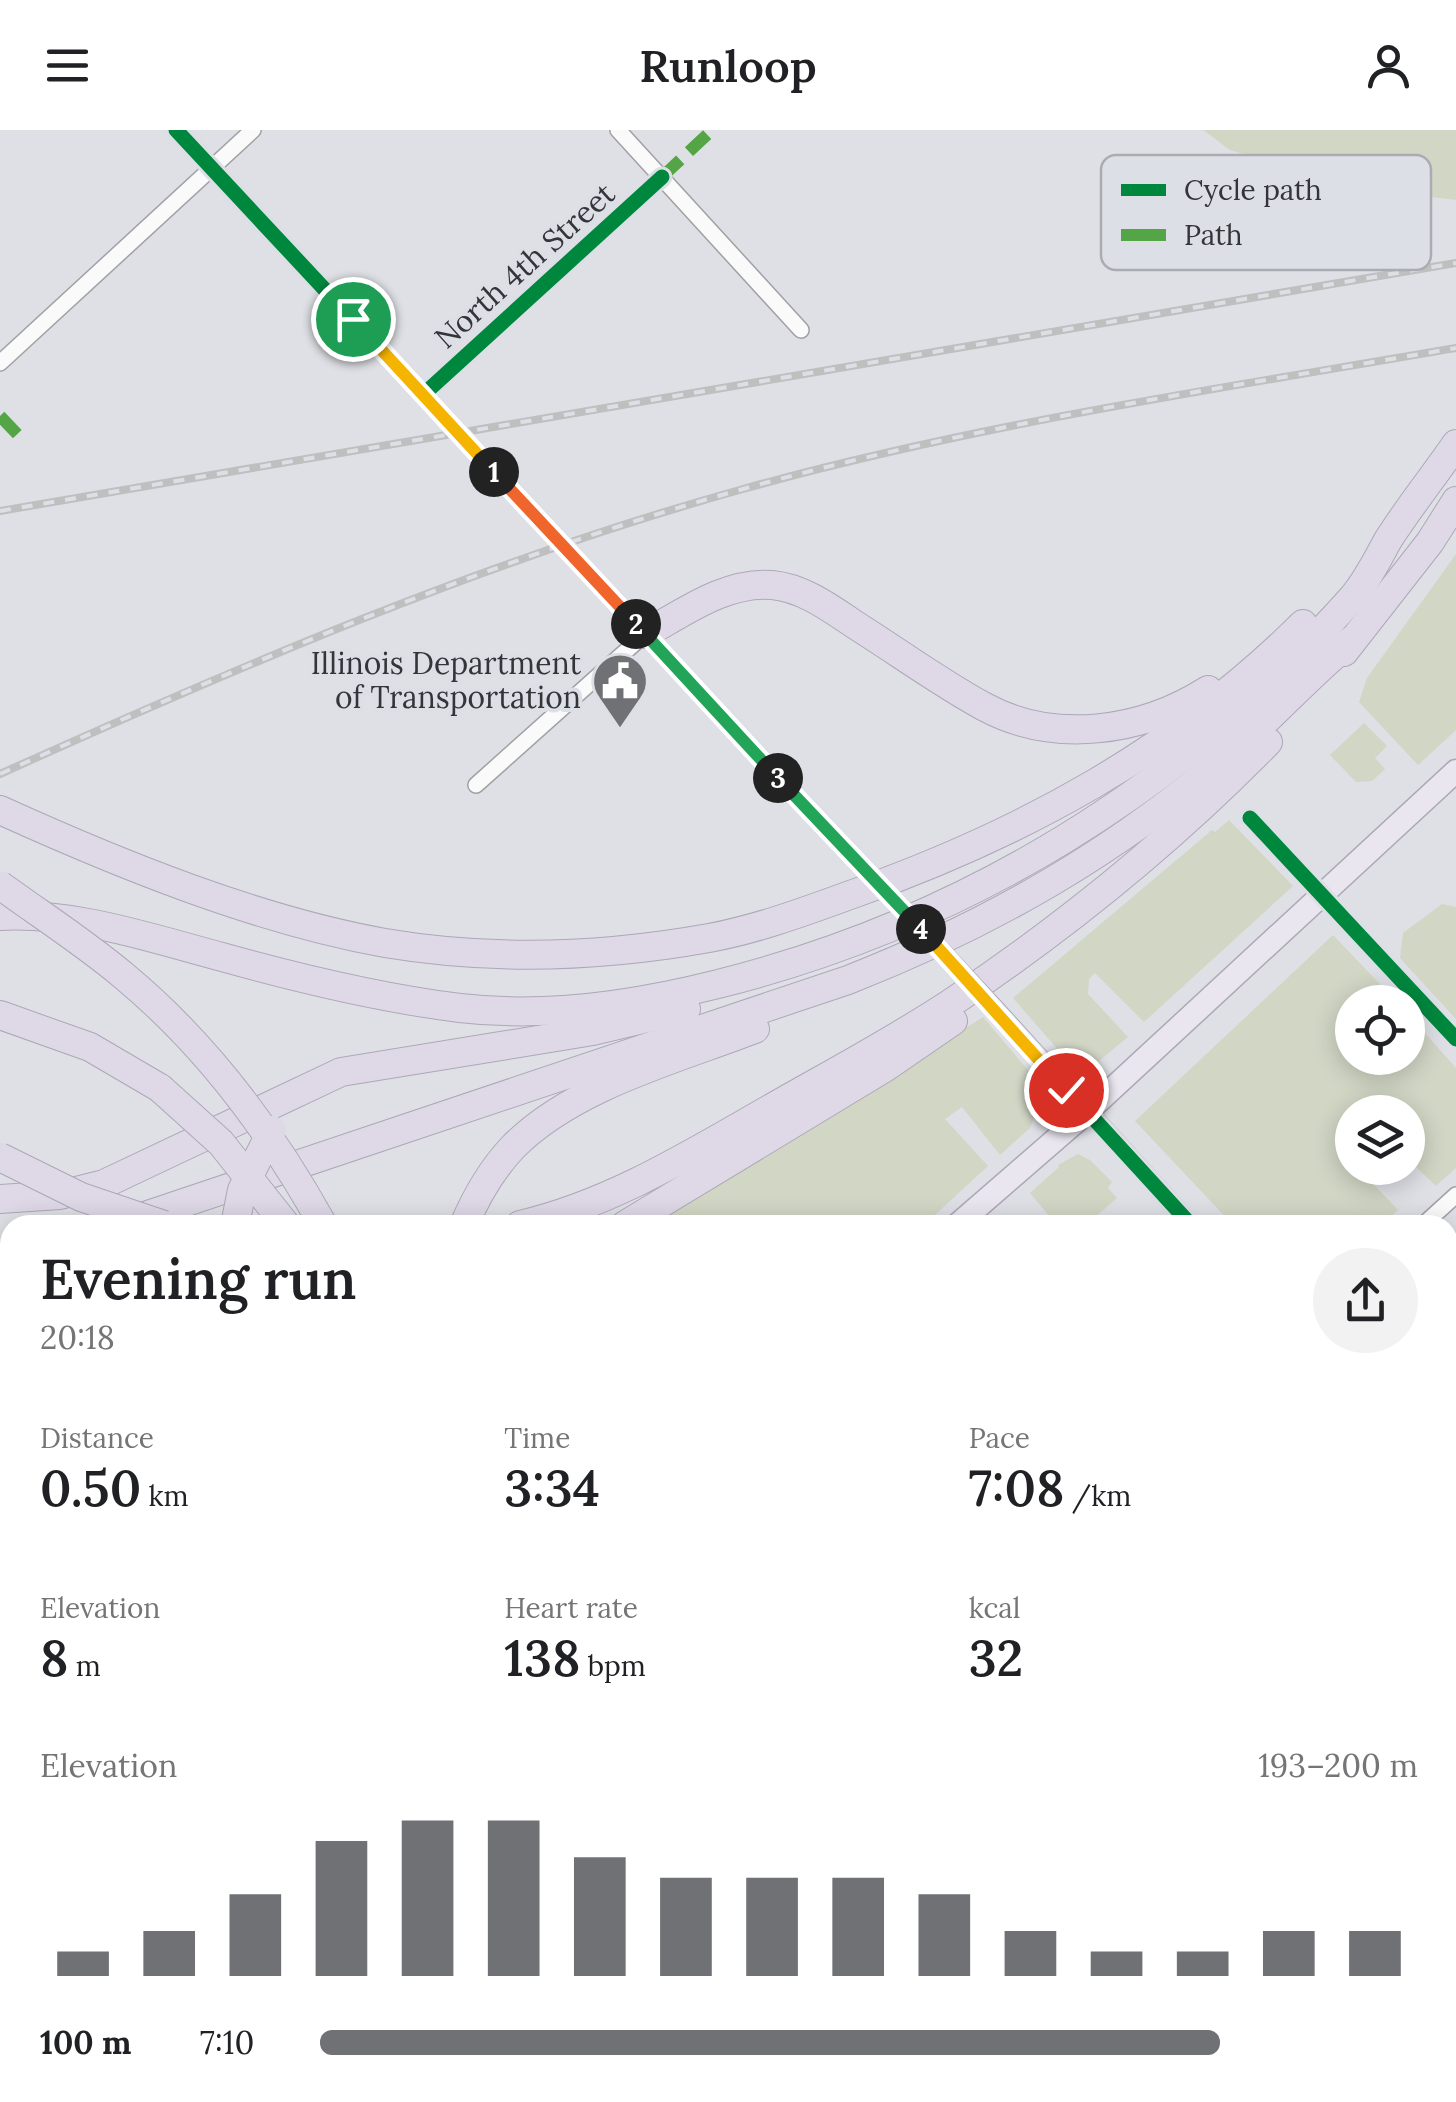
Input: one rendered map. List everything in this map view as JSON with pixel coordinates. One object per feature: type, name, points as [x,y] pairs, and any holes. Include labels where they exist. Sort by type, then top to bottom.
[{"type":"highway","points":[[0,916],[82,921],[318,984],[466,1008],[596,1006],[696,990],[818,955],[938,908],[1005,875],[1134,795],[1216,732],[1290,664],[1357,592],[1456,444]]},
{"type":"highway","points":[[553,1215],[585,1205],[670,1166],[949,1004],[1038,943],[1161,843],[1289,720],[1325,681],[1352,640],[1430,542],[1456,501]]},
{"type":"highway","points":[[0,810],[289,921],[385,942],[447,950],[568,954],[712,937],[798,914],[928,868],[1044,812],[1169,738],[1212,707],[1277,650],[1356,566],[1389,539]]},
{"type":"highway","points":[[646,634],[734,588],[772,585],[812,597],[986,708],[1038,726],[1087,730],[1143,722],[1183,706],[1257,655],[1277,650]]},
{"type":"highway","points":[[148,1215],[848,980],[919,952],[1069,874],[1158,812],[1236,748],[1314,670],[1352,640]]},
{"type":"highway","points":[[642,1215],[886,1068],[1024,973],[1133,884],[1161,843]]},
{"type":"highway","points":[[0,885],[123,975],[208,1057],[259,1121],[318,1215]]},
{"type":"highway","points":[[0,1199],[60,1195],[104,1184],[341,1072],[593,1031],[689,1008],[861,953],[938,908]]},
{"type":"highway","points":[[469,1215],[478,1194],[513,1147],[554,1114],[594,1092],[796,1013],[848,980]]},
{"type":"highway","points":[[0,1015],[90,1046],[160,1088],[221,1143],[278,1215]]},
{"type":"highway","points":[[237,1215],[242,1190],[272,1130],[321,1091],[372,1066]]},
{"type":"highway","points":[[0,1156],[81,1197],[134,1215]]},
{"type":"main road","points":[[969,1215],[1086,1113],[1456,771]]},
{"type":"street","points":[[176,130],[996,1010],[1181,1215]]},
{"type":"street","points":[[0,363],[253,130]]},
{"type":"street","points":[[618,130],[800,330]]},
{"type":"street","name":"North 4th Street","points":[[424,394],[662,177]]},
{"type":"street","points":[[476,785],[646,634]]},
{"type":"street","points":[[1250,818],[1456,1039]]},
{"type":"street","points":[[1434,1215],[1456,1195]]},
{"type":"green space","points":[[1203,130],[1456,130],[1456,200],[1431,197],[1431,155],[1247,155],[1230,150]]},
{"type":"green space","points":[[1456,554],[1456,730],[1418,765],[1359,702],[1367,678]]},
{"type":"green space","points":[[1364,723],[1387,746],[1375,758],[1385,769],[1372,781],[1356,782],[1330,755]]},
{"type":"green space","points":[[1229,820],[1293,886],[1144,1022],[1095,973],[1089,979],[1088,994],[1128,1037],[1088,1070],[1073,1067],[1013,998],[1212,830],[1215,832]]},
{"type":"green space","points":[[1442,904],[1456,907],[1456,1019],[1400,958],[1403,933]]},
{"type":"green space","points":[[1333,935],[1381,985],[1335,985],[1335,1075],[1425,1075],[1425,1033],[1456,1068],[1456,1168],[1436,1186],[1425,1176],[1425,1095],[1335,1095],[1335,1185],[1374,1185],[1398,1210],[1393,1215],[1224,1215],[1135,1121]]},
{"type":"green space","points":[[983,1017],[1033,1076],[1042,1098],[1030,1128],[1000,1155],[962,1107],[945,1119],[988,1166],[935,1215],[665,1215],[713,1189]]},
{"type":"green space","points":[[1078,1154],[1090,1160],[1112,1182],[1108,1188],[1117,1198],[1097,1215],[1049,1215],[1030,1193],[1058,1165]]},
{"type":"railway","points":[[1431,267],[1456,263]]},
{"type":"railway","points":[[0,511],[1415,270]]},
{"type":"railway","points":[[0,774],[366,617],[553,548],[743,489],[1008,427],[1456,348]]},
{"type":"marked path","points":[[662,177],[712,130]]},
{"type":"marked path","points":[[0,416],[22,439]]},
{"type":"cycle path","points":[[176,130],[868,872],[1182,1215]]},
{"type":"cycle path","points":[[424,394],[662,177]]},
{"type":"cycle path","points":[[1250,818],[1456,1039]]},
{"type":"place","name":"Illinois Department of Transportation","points":[[620,730]]},
{"type":"route","points":[[353,319],[1066,1090]]}]
